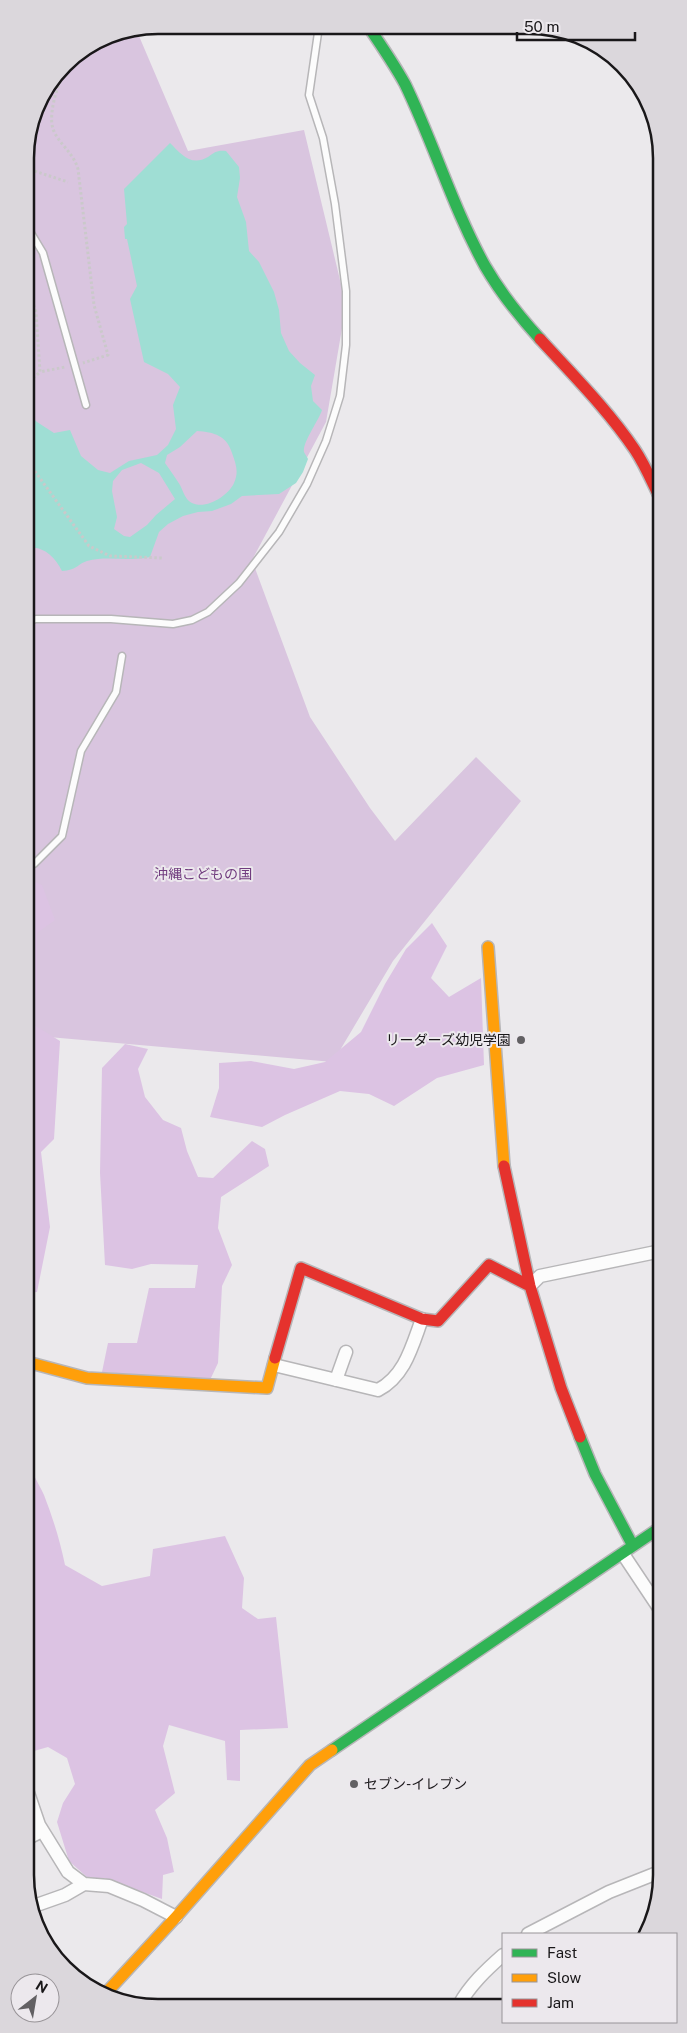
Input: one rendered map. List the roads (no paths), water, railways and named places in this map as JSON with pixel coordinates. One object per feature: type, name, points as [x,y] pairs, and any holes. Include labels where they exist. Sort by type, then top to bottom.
[{"type":"street","points":[[373,34],[396,68],[412,100],[454,202],[486,267],[531,330],[630,442],[653,483]]},
{"type":"street","points":[[488,947],[504,1164],[530,1286],[561,1388],[595,1474],[633,1546]]},
{"type":"street","points":[[530,1286],[540,1276],[653,1253]]},
{"type":"street","points":[[34,1364],[87,1378],[267,1388],[301,1268],[422,1319],[438,1321],[489,1266],[530,1286]]},
{"type":"street","points":[[274,1365],[378,1390],[390,1384],[405,1364],[422,1319]]},
{"type":"street","points":[[336,1380],[346,1352]]},
{"type":"street","points":[[110,1989],[176,1918],[310,1765],[653,1532]]},
{"type":"street","points":[[623,1554],[653,1599]]},
{"type":"street","points":[[34,1808],[42,1831],[68,1872],[84,1884],[108,1886],[143,1900],[176,1918]]},
{"type":"street","points":[[34,1835],[42,1831]]},
{"type":"street","points":[[530,1933],[609,1892],[653,1875]]},
{"type":"street","points":[[37,1906],[65,1895],[84,1884]]},
{"type":"street","points":[[462,1999],[484,1971],[502,1956]]},
{"type":"lane","points":[[34,620],[111,619],[173,624],[192,620],[208,612],[239,583],[279,532],[308,484],[326,440],[340,396],[346,345],[346,291],[335,204],[322,138],[309,95],[318,34]]},
{"type":"lane","points":[[34,237],[44,253],[86,405]]},
{"type":"lane","points":[[34,864],[62,836],[81,751],[116,692],[122,656]]},
{"type":"place","name":"リーダーズ幼児学園","points":[[521,1040]]},
{"type":"place","name":"セブン-イレブン","points":[[354,1784]]},
{"type":"park label","name":"沖縄こどもの国","points":[[203,874]]}]
